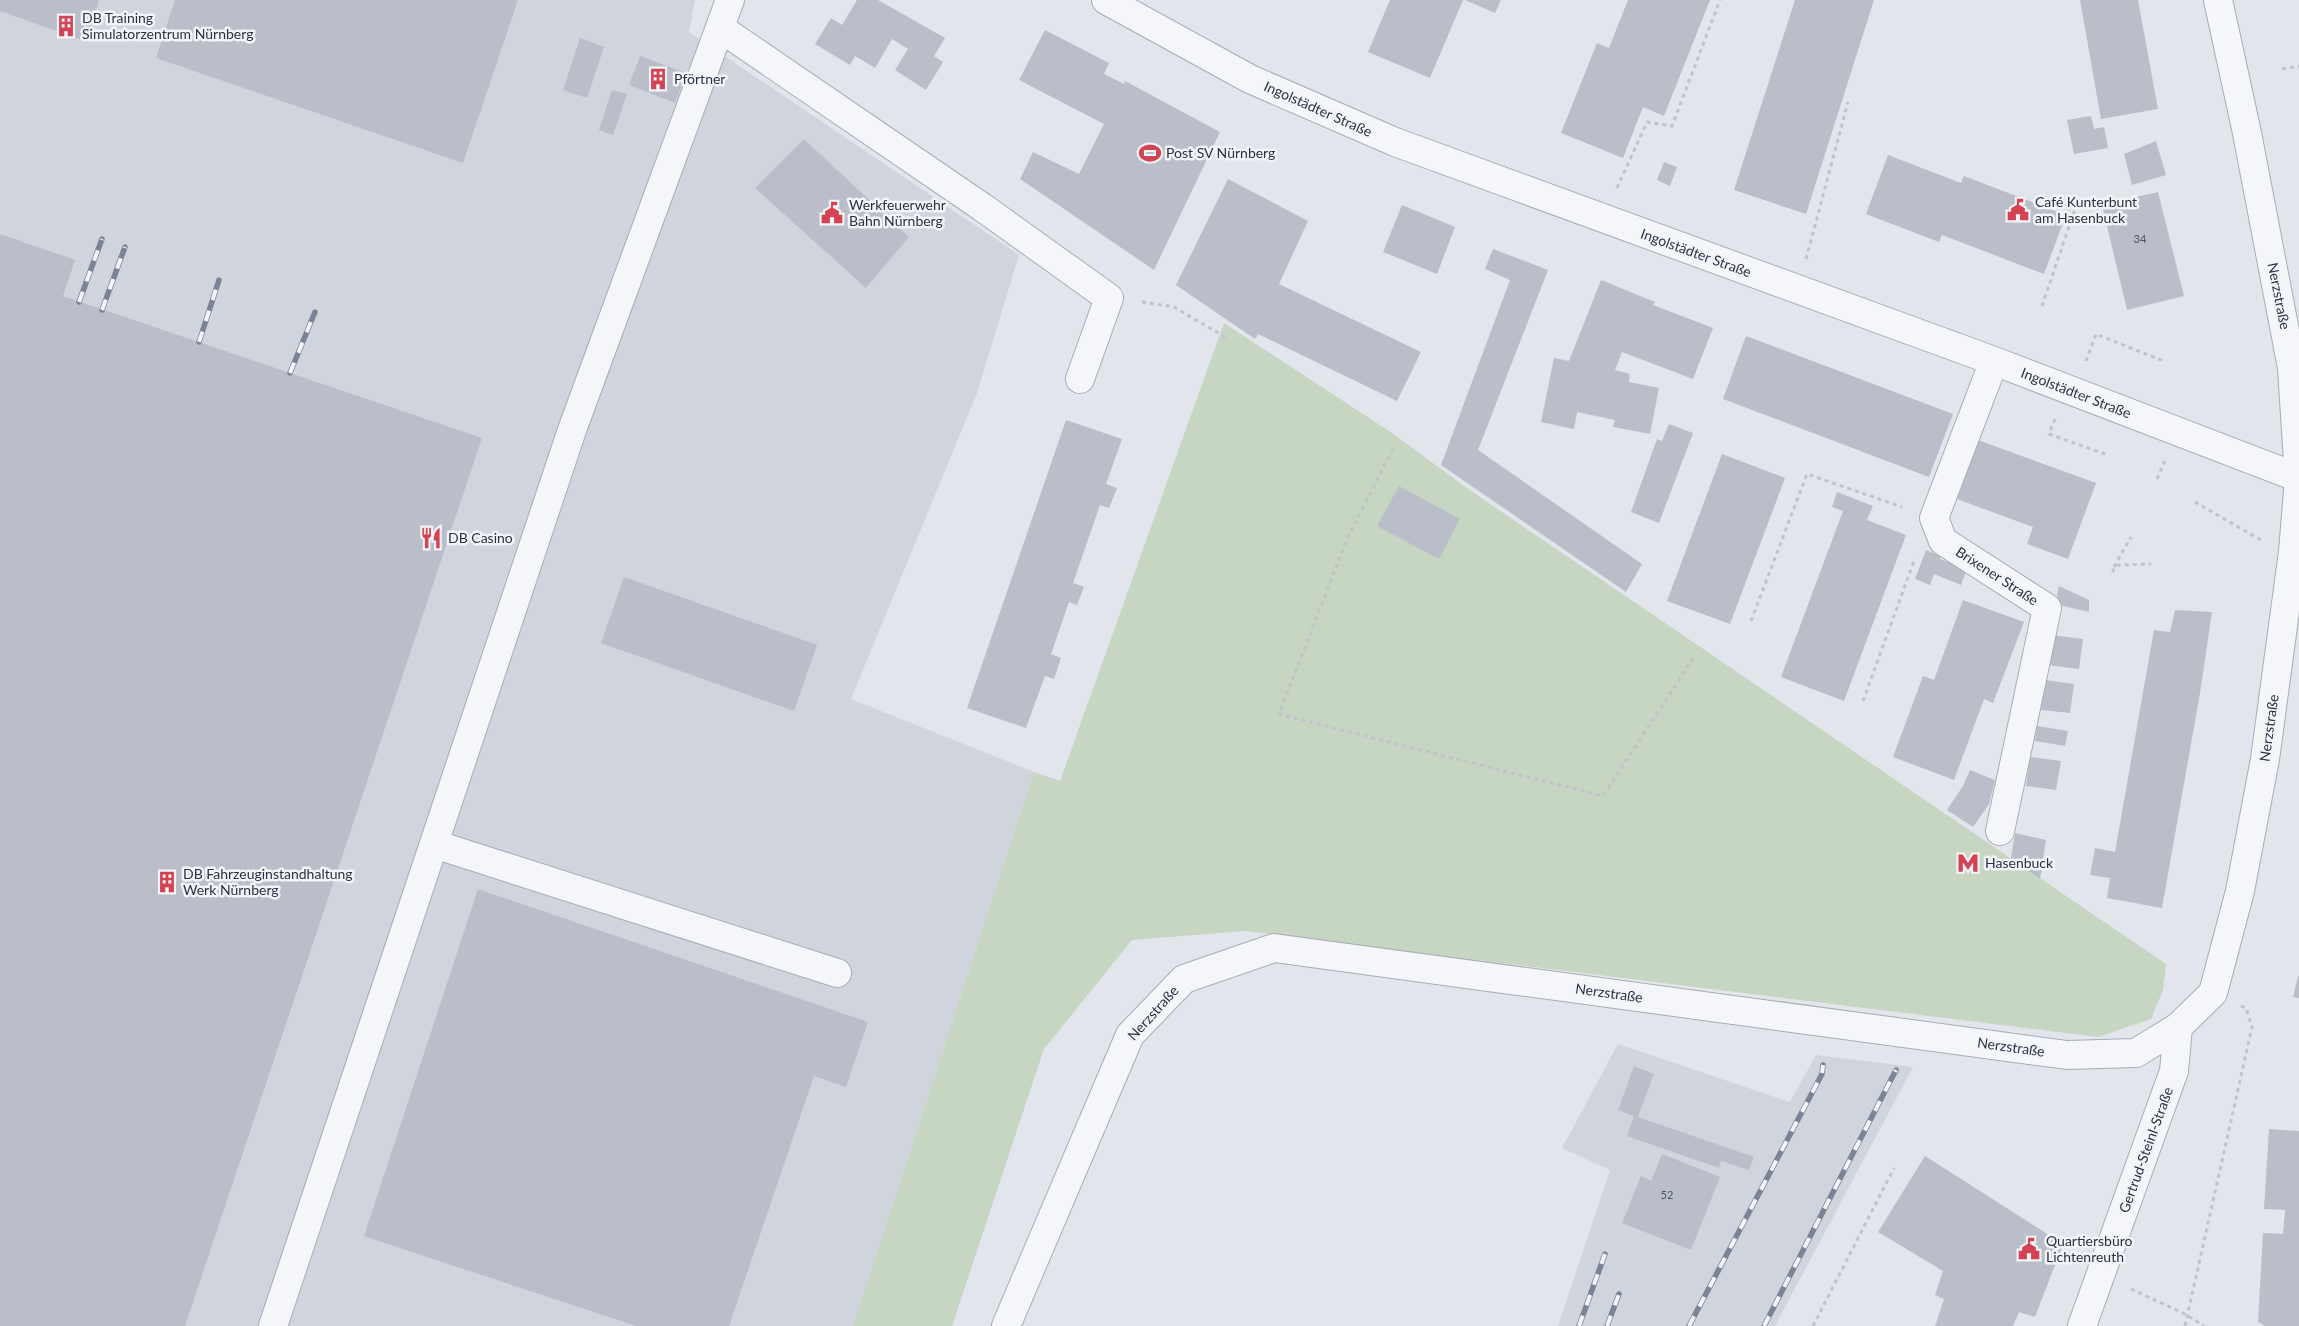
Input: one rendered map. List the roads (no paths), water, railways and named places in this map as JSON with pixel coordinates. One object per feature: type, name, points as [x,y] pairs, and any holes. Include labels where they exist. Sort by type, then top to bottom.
[{"type":"street","points":[[273,1326],[572,430],[730,0]]},
{"type":"street","name":"Ingolstädter Straße","points":[[1106,0],[1250,79],[1395,142],[1994,361],[2299,478]]},
{"type":"street","name":"Nerzstraße","points":[[1006,1326],[1130,1035],[1184,980],[1274,948],[2067,1055],[2136,1053],[2178,1027],[2213,993],[2240,891],[2265,759],[2293,552],[2299,478],[2292,368],[2247,133],[2218,0]]},
{"type":"street","points":[[720,28],[973,201],[1109,298],[1080,380]]},
{"type":"street","name":"Brixener Straße","points":[[1994,361],[1936,524],[1943,540],[2047,608],[2000,831]]},
{"type":"street","points":[[434,844],[837,973]]},
{"type":"street","name":"Gertrud-Steinl-Straße","points":[[2082,1326],[2174,1071],[2178,1027]]},
{"type":"railway","points":[[79,302],[102,239]]},
{"type":"railway","points":[[102,310],[125,247]]},
{"type":"railway","points":[[199,342],[219,280]]},
{"type":"railway","points":[[290,373],[315,312]]},
{"type":"railway","points":[[1689,1326],[1822,1074],[1823,1065]]},
{"type":"railway","points":[[1764,1326],[1896,1070]]},
{"type":"railway","points":[[1579,1326],[1605,1254]]},
{"type":"railway","points":[[1607,1326],[1619,1294]]},
{"type":"place","name":"DB Training Simulatorzentrum Nürnberg","points":[[66,26]]},
{"type":"place","name":"Pförtner","points":[[658,79]]},
{"type":"place","name":"Post SV Nürnberg","points":[[1150,153]]},
{"type":"place","name":"Café Kunterbunt am Hasenbuck","points":[[2018,210]]},
{"type":"place","name":"Werkfeuerwehr Bahn Nürnberg","points":[[832,213]]},
{"type":"place","name":"DB Casino","points":[[431,538]]},
{"type":"place","name":"Hasenbuck","points":[[1968,863]]},
{"type":"place","name":"DB Fahrzeuginstandhaltung Werk Nürnberg","points":[[167,882]]},
{"type":"place","name":"Quartiersbüro Lichtenreuth","points":[[2029,1249]]}]
